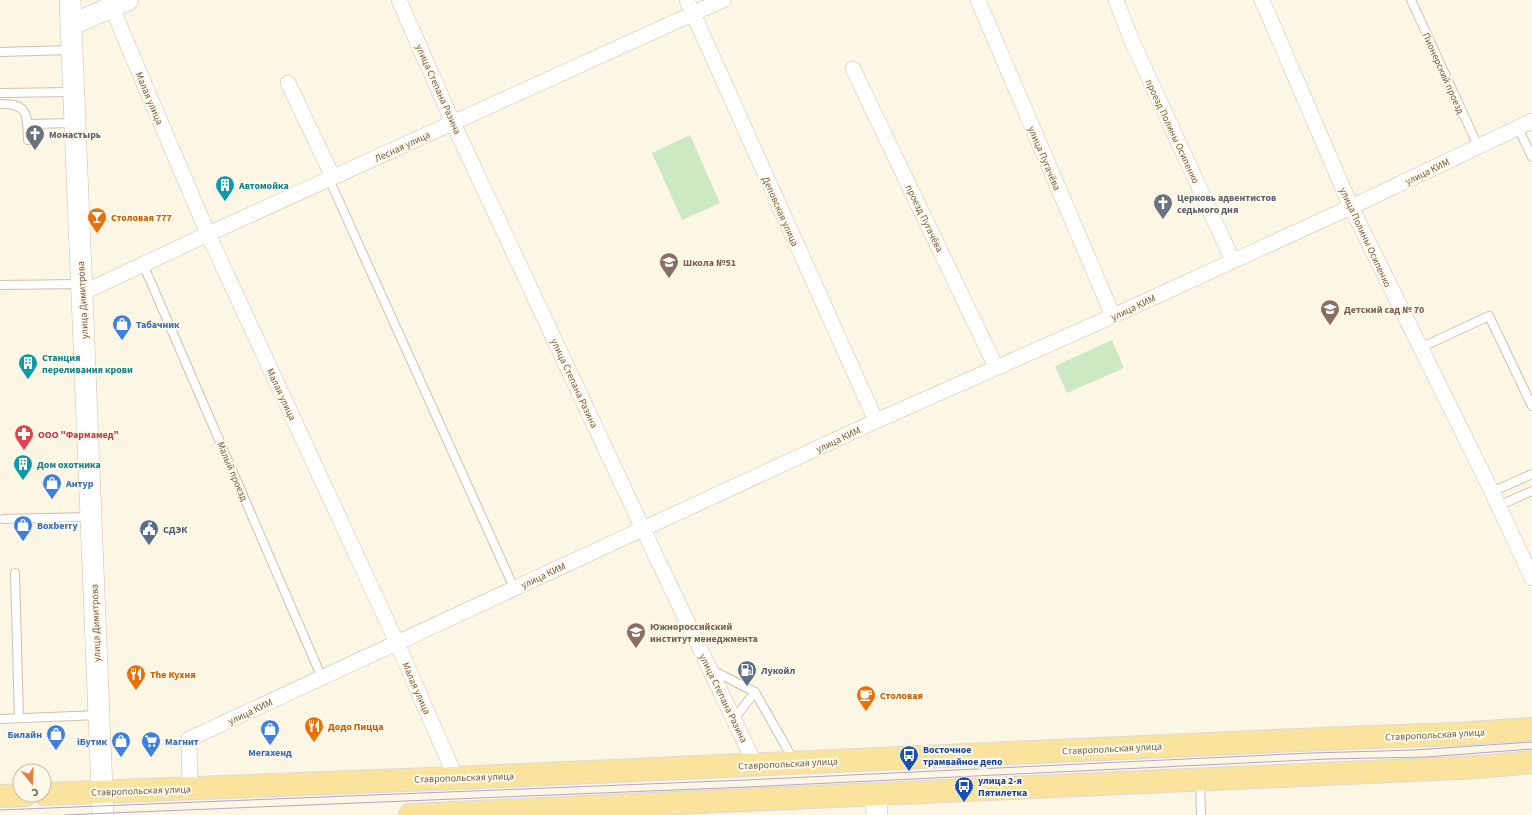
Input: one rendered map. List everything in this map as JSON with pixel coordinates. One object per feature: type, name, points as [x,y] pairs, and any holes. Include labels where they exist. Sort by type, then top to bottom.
[{"type":"main road","name":"Ставропольская улица","points":[[52,794],[456,778],[1457,734],[1532,729]]},
{"type":"main road","points":[[410,815],[876,805],[1200,779],[1479,767],[1532,762]]},
{"type":"main road","points":[[0,796],[12,796]]},
{"type":"street","name":"улица Димитрова","points":[[70,0],[103,815]]},
{"type":"street","name":"улица Степана Разина","points":[[399,0],[453,123],[755,764]]},
{"type":"street","name":"Деповская улица","points":[[687,0],[876,421]]},
{"type":"street","name":"Лесная улица","points":[[81,288],[143,264],[723,0]]},
{"type":"street","name":"улица Пугачёва","points":[[978,0],[1113,316]]},
{"type":"street","name":"проезд Полины Осипенко","points":[[1116,0],[1131,39],[1233,261]]},
{"type":"street","name":"улица Полины Осипенко","points":[[1262,0],[1351,207],[1492,492],[1532,578]]},
{"type":"street","points":[[71,25],[120,4]]},
{"type":"street","name":"Малая улица","points":[[120,4],[208,234],[397,643],[456,778]]},
{"type":"street","name":"проезд Пугачёва","points":[[854,69],[996,367]]},
{"type":"street","points":[[288,83],[331,178]]},
{"type":"street","name":"улица КИМ","points":[[190,788],[189,739],[876,421],[1113,316],[1351,207],[1532,121]]},
{"type":"lane","name":"Пионерский проезд","points":[[1411,0],[1478,146]]},
{"type":"lane","points":[[0,52],[72,50]]},
{"type":"lane","points":[[0,93],[74,92]]},
{"type":"lane","points":[[0,104],[12,104],[21,107],[26,114],[28,140]]},
{"type":"lane","points":[[27,124],[74,123]]},
{"type":"lane","points":[[1518,128],[1532,157]]},
{"type":"lane","points":[[331,178],[514,588]]},
{"type":"lane","name":"Малый проезд","points":[[143,264],[322,678]]},
{"type":"lane","points":[[0,285],[81,288]]},
{"type":"lane","points":[[1420,348],[1488,316],[1532,406]]},
{"type":"lane","points":[[1492,492],[1532,474]]},
{"type":"lane","points":[[1498,506],[1532,491]]},
{"type":"lane","points":[[3,518],[91,517]]},
{"type":"lane","points":[[15,573],[20,718]]},
{"type":"lane","points":[[710,669],[755,692],[795,762]]},
{"type":"lane","points":[[734,719],[755,692]]},
{"type":"lane","points":[[0,719],[99,715]]},
{"type":"lane","points":[[1200,779],[1201,815]]},
{"type":"green space","points":[[690,135],[720,203],[682,220],[652,153]]},
{"type":"green space","points":[[1112,340],[1124,368],[1067,393],[1055,366]]},
{"type":"tram line","points":[[0,810],[746,780],[1311,753],[1414,750],[1532,742]]},
{"type":"tram line","points":[[64,815],[747,787],[1328,759],[1426,757],[1532,749]]},
{"type":"place","name":"Монастырь","points":[[35,151]]},
{"type":"place","name":"Автомойка","points":[[225,202]]},
{"type":"place","name":"Церковь адвентистов седьмого дня","points":[[1163,220]]},
{"type":"place","name":"Столовая 777","points":[[97,234]]},
{"type":"place","name":"Школа №51","points":[[669,279]]},
{"type":"place","name":"Детский сад № 70","points":[[1330,326]]},
{"type":"place","name":"Табачник","points":[[122,341]]},
{"type":"place","name":"Станция переливания крови","points":[[28,380]]},
{"type":"place","name":"ООО \"Фармамед\"","points":[[24,451]]},
{"type":"place","name":"Дом охотника","points":[[23,481]]},
{"type":"place","name":"Антур","points":[[52,500]]},
{"type":"place","name":"Boxberry","points":[[23,542]]},
{"type":"place","name":"СДЭК","points":[[149,546]]},
{"type":"place","name":"Южнороссийский институт менеджмента","points":[[636,649]]},
{"type":"place","name":"Лукойл","points":[[747,687]]},
{"type":"place","name":"The Кухня","points":[[136,691]]},
{"type":"place","name":"Столовая","points":[[866,712]]},
{"type":"place","name":"Додо Пицца","points":[[314,743]]},
{"type":"place","name":"Мегахенд","points":[[270,746]]},
{"type":"place","name":"Билайн","points":[[56,751]]},
{"type":"place","name":"iБутик","points":[[121,758]]},
{"type":"place","name":"Магнит","points":[[151,758]]},
{"type":"place","name":"Восточное трамвайное депо","points":[[909,772]]},
{"type":"place","name":"улица 2-я Пятилетка","points":[[964,803]]}]
